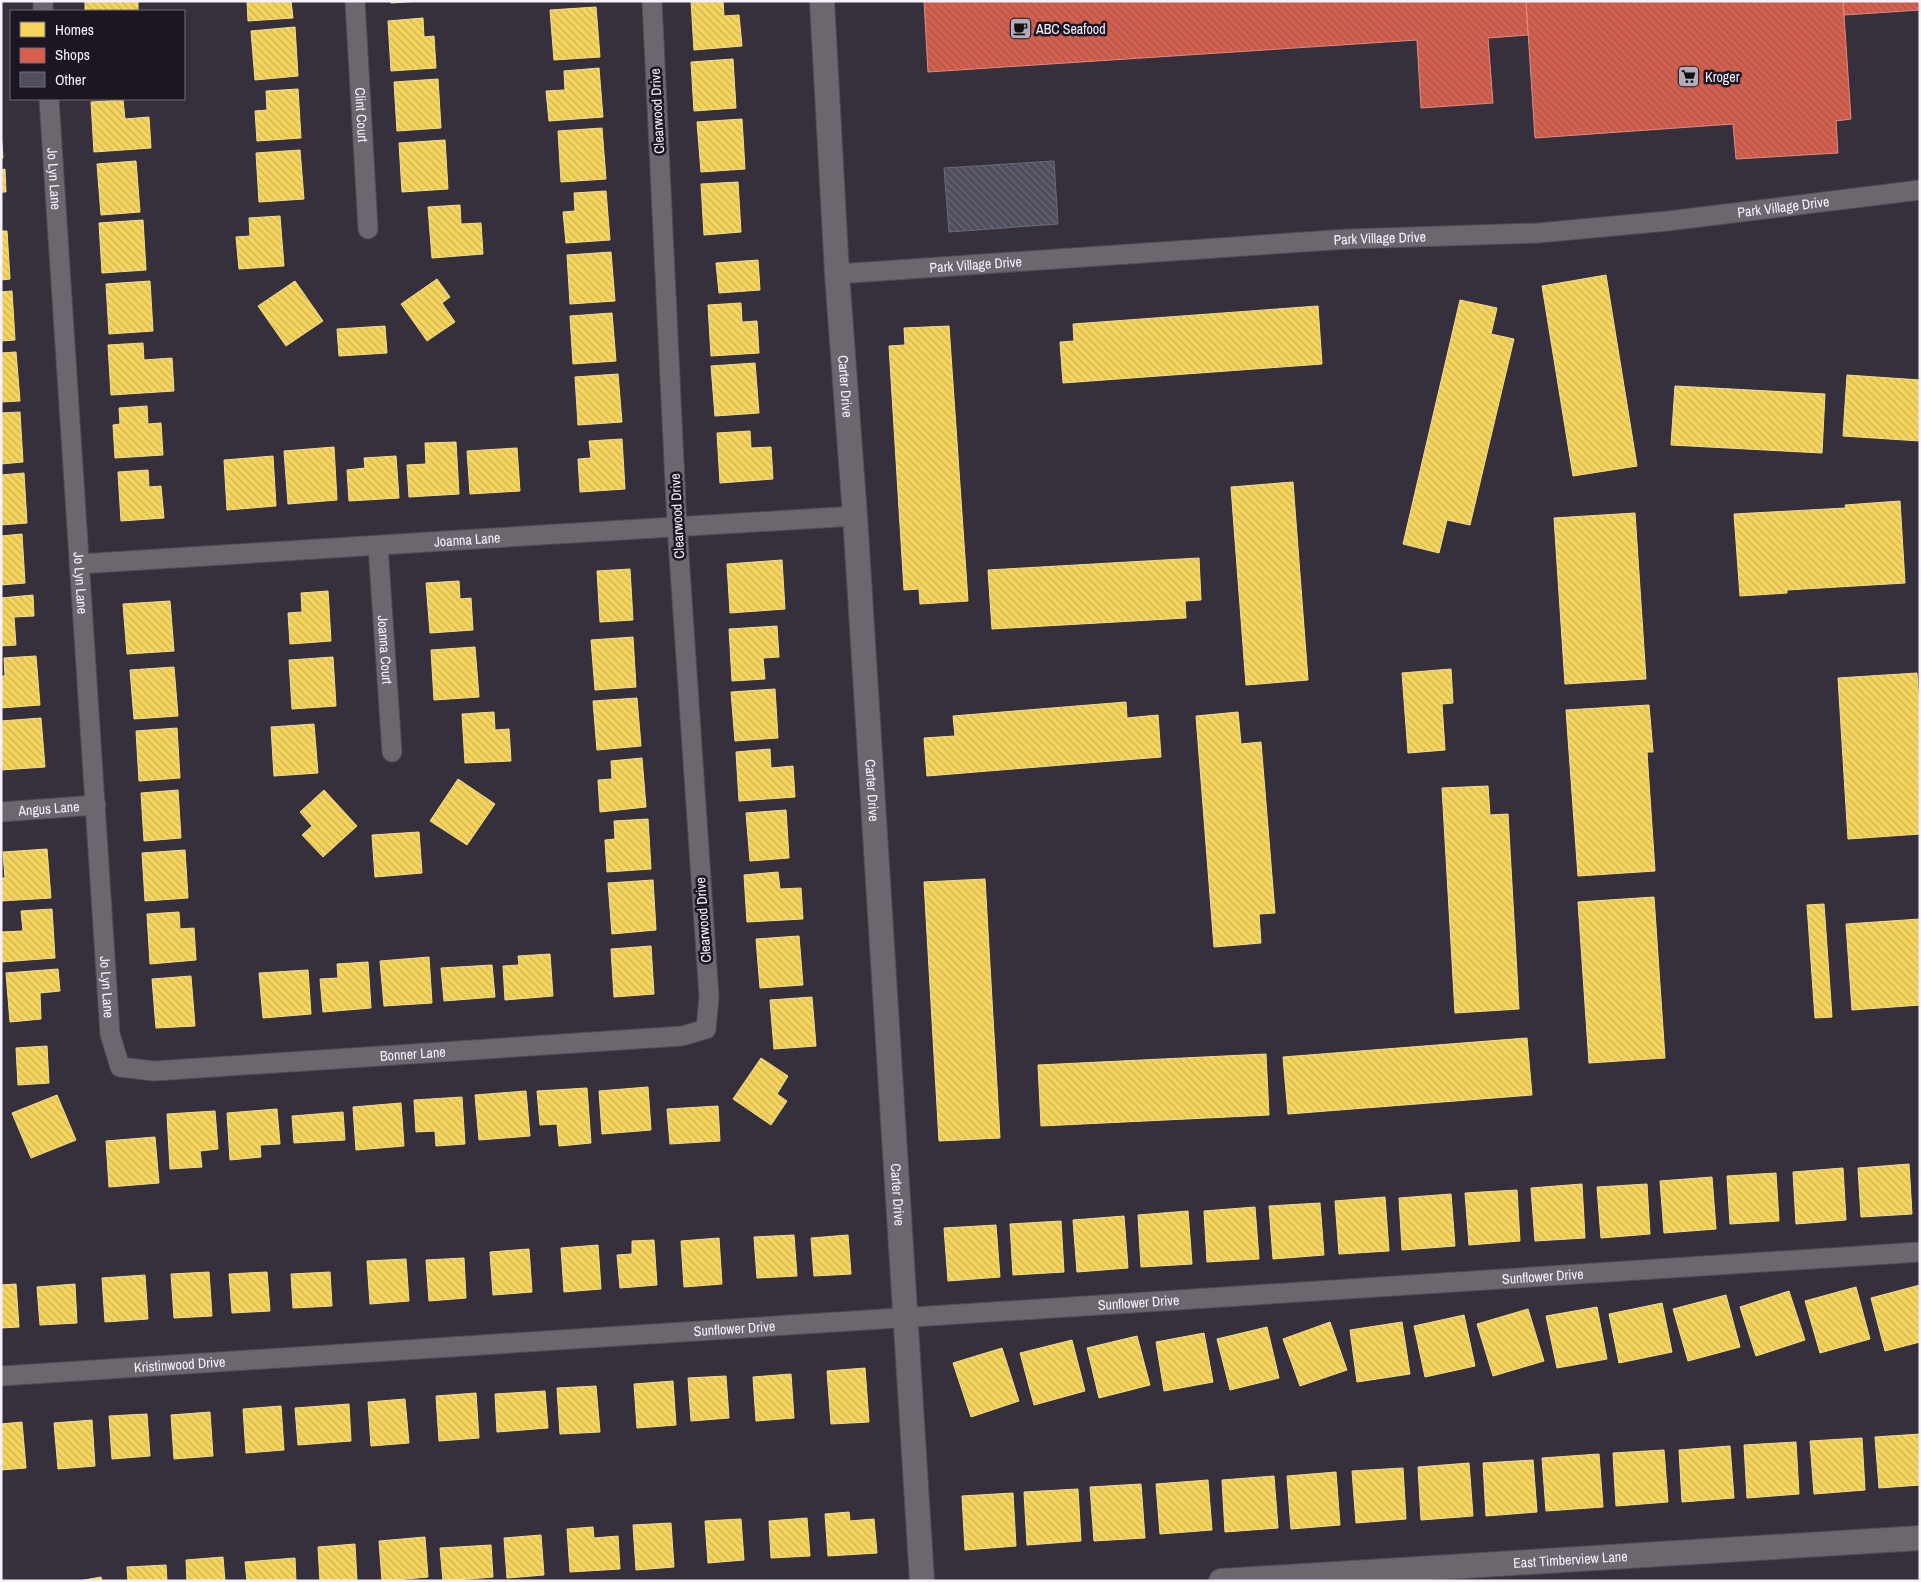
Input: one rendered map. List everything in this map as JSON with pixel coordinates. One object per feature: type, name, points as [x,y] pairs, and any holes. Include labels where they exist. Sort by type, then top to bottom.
[{"type":"street","name":"Clint Court","points":[[356,1],[368,229]]},
{"type":"street","name":"Clearwood Drive","points":[[652,1],[677,525],[708,997],[706,1029]]},
{"type":"street","name":"Carter Drive","points":[[822,1],[837,274],[855,516],[907,1318],[922,1581]]},
{"type":"street","name":"Jo Lyn Lane","points":[[49,100],[110,1034],[120,1067]]},
{"type":"street","name":"Park Village Drive","points":[[837,274],[1348,239],[1538,232],[1668,221],[1920,190]]},
{"type":"street","name":"Joanna Lane","points":[[79,564],[677,525],[855,516]]},
{"type":"street","name":"Joanna Court","points":[[378,546],[392,752]]},
{"type":"street","name":"Angus Lane","points":[[1,812],[96,806]]},
{"type":"street","name":"Bonner Lane","points":[[120,1067],[154,1071],[682,1036],[706,1029]]},
{"type":"street","name":"Sunflower Drive","points":[[358,1352],[1920,1252]]},
{"type":"street","name":"Kristinwood Drive","points":[[1,1376],[358,1352]]},
{"type":"street","name":"East Timberview Lane","points":[[1221,1581],[1920,1538]]},
{"type":"building: Homes","points":[[85,1],[138,1],[138,10],[85,10]]},
{"type":"building: Homes","points":[[247,1],[291,1],[293,18],[248,21]]},
{"type":"building: Homes","points":[[390,1],[420,1],[391,3]]},
{"type":"building: Homes","points":[[691,1],[723,1],[724,16],[739,15],[742,46],[694,50]]},
{"type":"building: Homes","points":[[596,7],[600,57],[554,60],[550,10]]},
{"type":"building: Homes","points":[[423,18],[424,37],[434,36],[436,68],[391,71],[388,21]]},
{"type":"building: Homes","points":[[295,27],[298,76],[255,80],[251,31]]},
{"type":"building: Homes","points":[[733,59],[736,108],[694,111],[691,62]]},
{"type":"building: Homes","points":[[599,68],[603,117],[549,121],[546,91],[565,90],[564,71]]},
{"type":"building: Homes","points":[[438,79],[441,128],[397,131],[394,82]]},
{"type":"building: Homes","points":[[298,89],[301,138],[257,141],[255,111],[267,110],[266,91]]},
{"type":"building: Homes","points":[[123,100],[125,119],[149,117],[151,148],[94,152],[91,102]]},
{"type":"building: Homes","points":[[742,119],[745,169],[701,172],[697,122]]},
{"type":"building: Homes","points":[[602,128],[606,179],[561,182],[558,131]]},
{"type":"building: Homes","points":[[1,131],[3,158],[1,158]]},
{"type":"building: Homes","points":[[445,140],[448,189],[402,192],[399,143]]},
{"type":"building: Homes","points":[[300,150],[304,199],[259,202],[256,153]]},
{"type":"building: Homes","points":[[136,161],[140,212],[101,215],[97,164]]},
{"type":"building: Homes","points":[[5,169],[6,192],[1,192],[1,170]]},
{"type":"building: Homes","points":[[738,182],[741,232],[704,235],[701,184]]},
{"type":"building: Homes","points":[[606,191],[610,240],[566,243],[563,212],[575,211],[574,193]]},
{"type":"building: Homes","points":[[460,205],[461,224],[481,223],[483,254],[432,258],[428,207]]},
{"type":"building: Homes","points":[[280,216],[284,266],[239,269],[236,237],[250,236],[249,218]]},
{"type":"building: Homes","points":[[143,220],[146,270],[102,273],[99,223]]},
{"type":"building: Homes","points":[[1,231],[7,231],[10,279],[1,280]]},
{"type":"building: Homes","points":[[611,252],[615,301],[570,304],[567,255]]},
{"type":"building: Homes","points":[[758,260],[760,290],[719,293],[716,263]]},
{"type":"building: Homes","points":[[1606,275],[1637,466],[1573,476],[1542,286]]},
{"type":"building: Homes","points":[[437,279],[450,297],[442,303],[455,322],[427,341],[401,304]]},
{"type":"building: Homes","points":[[150,281],[153,331],[109,334],[106,284]]},
{"type":"building: Homes","points":[[295,281],[323,321],[286,346],[258,306]]},
{"type":"building: Homes","points":[[12,291],[15,340],[1,341],[1,292]]},
{"type":"building: Homes","points":[[1460,300],[1497,308],[1491,334],[1514,339],[1470,525],[1447,520],[1439,553],[1403,544]]},
{"type":"building: Homes","points":[[741,303],[742,322],[757,321],[759,353],[711,356],[708,305]]},
{"type":"building: Homes","points":[[1318,306],[1322,364],[1063,383],[1060,342],[1074,341],[1073,324]]},
{"type":"building: Homes","points":[[612,313],[616,361],[573,364],[570,316]]},
{"type":"building: Homes","points":[[385,326],[387,353],[339,356],[337,329]]},
{"type":"building: Homes","points":[[949,326],[968,601],[920,604],[919,589],[904,590],[889,346],[905,345],[904,328]]},
{"type":"building: Homes","points":[[143,343],[144,360],[172,358],[174,391],[111,395],[108,345]]},
{"type":"building: Homes","points":[[16,352],[20,401],[1,402],[1,353]]},
{"type":"building: Homes","points":[[755,363],[759,413],[715,416],[711,366]]},
{"type":"building: Homes","points":[[618,374],[622,422],[578,425],[575,377]]},
{"type":"building: Homes","points":[[1847,375],[1920,380],[1920,441],[1843,436]]},
{"type":"building: Homes","points":[[1675,386],[1825,394],[1822,453],[1671,445]]},
{"type":"building: Homes","points":[[147,406],[148,424],[161,423],[163,455],[115,458],[113,425],[120,424],[119,408]]},
{"type":"building: Homes","points":[[20,412],[23,462],[1,464],[1,413]]},
{"type":"building: Homes","points":[[750,431],[751,448],[771,447],[773,479],[720,483],[717,433]]},
{"type":"building: Homes","points":[[622,439],[625,489],[580,492],[578,459],[591,458],[589,441]]},
{"type":"building: Homes","points":[[456,442],[459,494],[409,497],[407,465],[426,464],[425,443]]},
{"type":"building: Homes","points":[[334,447],[337,500],[288,504],[284,451]]},
{"type":"building: Homes","points":[[517,448],[520,491],[470,494],[467,451]]},
{"type":"building: Homes","points":[[273,456],[276,506],[227,510],[224,460]]},
{"type":"building: Homes","points":[[396,456],[399,498],[349,501],[347,470],[365,468],[364,458]]},
{"type":"building: Homes","points":[[148,470],[149,487],[161,486],[164,518],[121,521],[118,472]]},
{"type":"building: Homes","points":[[24,473],[27,523],[1,525],[1,475]]},
{"type":"building: Homes","points":[[1293,482],[1308,680],[1246,685],[1231,487]]},
{"type":"building: Homes","points":[[1900,501],[1905,583],[1787,590],[1787,593],[1740,596],[1734,514],[1846,508],[1845,505]]},
{"type":"building: Homes","points":[[1635,513],[1646,679],[1565,684],[1554,518]]},
{"type":"building: Homes","points":[[22,534],[25,583],[1,585],[1,536]]},
{"type":"building: Homes","points":[[1199,558],[1201,600],[1185,601],[1186,618],[992,629],[988,570]]},
{"type":"building: Homes","points":[[782,560],[785,609],[730,613],[727,564]]},
{"type":"building: Homes","points":[[630,569],[633,620],[600,622],[597,571]]},
{"type":"building: Homes","points":[[459,581],[460,599],[471,598],[473,630],[430,633],[426,583]]},
{"type":"building: Homes","points":[[328,591],[331,641],[290,644],[288,613],[302,612],[301,593]]},
{"type":"building: Homes","points":[[33,595],[34,616],[14,617],[16,645],[1,646],[1,598]]},
{"type":"building: Homes","points":[[170,601],[174,651],[127,654],[123,604]]},
{"type":"building: Homes","points":[[777,626],[779,657],[763,658],[765,679],[732,681],[729,629]]},
{"type":"building: Homes","points":[[633,637],[636,687],[595,690],[591,640]]},
{"type":"building: Homes","points":[[475,647],[479,697],[434,700],[431,650]]},
{"type":"building: Homes","points":[[36,656],[40,705],[1,708],[1,676],[5,676],[4,658]]},
{"type":"building: Homes","points":[[333,657],[336,706],[292,709],[289,660]]},
{"type":"building: Homes","points":[[174,667],[178,716],[134,719],[130,670]]},
{"type":"building: Homes","points":[[1451,669],[1453,703],[1442,704],[1445,750],[1408,753],[1402,673]]},
{"type":"building: Homes","points":[[1917,673],[1920,724],[1920,834],[1848,839],[1838,678]]},
{"type":"building: Homes","points":[[775,689],[778,738],[735,741],[731,692]]},
{"type":"building: Homes","points":[[637,698],[641,746],[597,750],[593,701]]},
{"type":"building: Homes","points":[[1126,702],[1127,718],[1158,715],[1161,757],[927,776],[924,738],[955,736],[953,716]]},
{"type":"building: Homes","points":[[1649,705],[1653,752],[1647,752],[1655,871],[1578,876],[1566,710]]},
{"type":"building: Homes","points":[[494,712],[495,730],[509,729],[511,761],[465,763],[462,714]]},
{"type":"building: Homes","points":[[1238,712],[1241,744],[1261,742],[1275,913],[1259,914],[1261,943],[1214,947],[1196,716]]},
{"type":"building: Homes","points":[[41,718],[45,767],[1,770],[1,721]]},
{"type":"building: Homes","points":[[314,724],[318,773],[274,776],[271,727]]},
{"type":"building: Homes","points":[[177,728],[180,778],[139,781],[136,731]]},
{"type":"building: Homes","points":[[770,749],[771,768],[793,766],[795,797],[739,801],[736,752]]},
{"type":"building: Homes","points":[[642,758],[646,807],[600,812],[598,780],[612,779],[611,761]]},
{"type":"building: Homes","points":[[458,779],[495,804],[467,845],[430,821]]},
{"type":"building: Homes","points":[[1488,786],[1490,815],[1508,814],[1519,1009],[1455,1013],[1442,788]]},
{"type":"building: Homes","points":[[178,790],[181,838],[144,841],[141,793]]},
{"type":"building: Homes","points":[[324,790],[357,826],[323,857],[302,835],[312,826],[300,812]]},
{"type":"building: Homes","points":[[786,810],[789,858],[750,861],[746,813]]},
{"type":"building: Homes","points":[[648,819],[651,869],[607,872],[605,840],[615,839],[614,821]]},
{"type":"building: Homes","points":[[419,832],[422,873],[375,877],[372,835]]},
{"type":"building: Homes","points":[[47,849],[51,898],[1,901],[1,878],[5,878],[3,852]]},
{"type":"building: Homes","points":[[185,850],[188,898],[145,901],[142,853]]},
{"type":"building: Homes","points":[[778,872],[780,889],[801,888],[803,919],[747,922],[744,875]]},
{"type":"building: Homes","points":[[985,879],[1000,1138],[939,1141],[924,882]]},
{"type":"building: Homes","points":[[653,880],[656,930],[612,934],[608,883]]},
{"type":"building: Homes","points":[[1654,897],[1665,1058],[1589,1063],[1578,902]]},
{"type":"building: Homes","points":[[1824,904],[1832,1017],[1815,1018],[1807,905]]},
{"type":"building: Homes","points":[[52,909],[55,958],[1,962],[1,932],[23,931],[21,911]]},
{"type":"building: Homes","points":[[179,912],[180,929],[194,928],[196,960],[150,964],[147,914]]},
{"type":"building: Homes","points":[[1920,919],[1920,1005],[1852,1010],[1846,924]]},
{"type":"building: Homes","points":[[799,936],[803,985],[760,988],[756,939]]},
{"type":"building: Homes","points":[[651,946],[654,994],[614,997],[611,949]]},
{"type":"building: Homes","points":[[550,954],[553,996],[505,1000],[503,966],[519,965],[518,956]]},
{"type":"building: Homes","points":[[429,957],[432,1003],[384,1006],[380,961]]},
{"type":"building: Homes","points":[[368,962],[371,1008],[323,1012],[320,979],[338,978],[337,964]]},
{"type":"building: Homes","points":[[492,965],[495,997],[444,1001],[441,968]]},
{"type":"building: Homes","points":[[58,969],[60,991],[40,993],[41,1019],[10,1022],[6,973]]},
{"type":"building: Homes","points":[[308,970],[311,1014],[263,1018],[259,973]]},
{"type":"building: Homes","points":[[191,976],[195,1026],[156,1028],[152,979]]},
{"type":"building: Homes","points":[[812,997],[816,1046],[774,1049],[770,1000]]},
{"type":"building: Homes","points":[[1527,1038],[1532,1095],[1288,1114],[1283,1057]]},
{"type":"building: Homes","points":[[47,1046],[49,1083],[18,1085],[16,1048]]},
{"type":"building: Homes","points":[[1266,1054],[1269,1115],[1041,1126],[1038,1065]]},
{"type":"building: Homes","points":[[761,1058],[788,1076],[777,1094],[787,1101],[771,1125],[733,1099]]},
{"type":"building: Homes","points":[[648,1087],[651,1130],[602,1134],[599,1091]]},
{"type":"building: Homes","points":[[587,1088],[591,1143],[559,1146],[557,1124],[540,1125],[537,1091]]},
{"type":"building: Homes","points":[[526,1091],[530,1136],[479,1140],[475,1095]]},
{"type":"building: Homes","points":[[57,1095],[76,1140],[31,1158],[12,1113]]},
{"type":"building: Homes","points":[[462,1097],[465,1144],[436,1146],[435,1131],[416,1132],[414,1100]]},
{"type":"building: Homes","points":[[401,1103],[404,1146],[356,1150],[353,1107]]},
{"type":"building: Homes","points":[[718,1106],[720,1141],[670,1144],[667,1109]]},
{"type":"building: Homes","points":[[277,1109],[280,1144],[260,1145],[261,1157],[230,1160],[227,1113]]},
{"type":"building: Homes","points":[[215,1111],[218,1149],[200,1151],[202,1167],[170,1169],[167,1114]]},
{"type":"building: Homes","points":[[343,1112],[345,1140],[294,1143],[292,1116]]},
{"type":"building: Homes","points":[[155,1137],[159,1183],[109,1187],[106,1141]]},
{"type":"building: Homes","points":[[1909,1164],[1912,1214],[1861,1217],[1858,1168]]},
{"type":"building: Homes","points":[[1843,1168],[1846,1220],[1796,1224],[1793,1172]]},
{"type":"building: Homes","points":[[1776,1173],[1779,1221],[1730,1224],[1727,1176]]},
{"type":"building: Homes","points":[[1712,1177],[1716,1229],[1664,1233],[1660,1181]]},
{"type":"building: Homes","points":[[1582,1184],[1585,1238],[1535,1241],[1531,1188]]},
{"type":"building: Homes","points":[[1647,1184],[1650,1234],[1601,1238],[1597,1187]]},
{"type":"building: Homes","points":[[1517,1190],[1520,1241],[1469,1245],[1465,1193]]},
{"type":"building: Homes","points":[[1451,1194],[1455,1246],[1402,1250],[1399,1198]]},
{"type":"building: Homes","points":[[1385,1197],[1389,1251],[1339,1254],[1335,1201]]},
{"type":"building: Homes","points":[[1320,1203],[1324,1255],[1273,1259],[1269,1206]]},
{"type":"building: Homes","points":[[1255,1207],[1259,1259],[1207,1262],[1204,1211]]},
{"type":"building: Homes","points":[[1188,1211],[1192,1264],[1141,1267],[1138,1215]]},
{"type":"building: Homes","points":[[1124,1216],[1128,1268],[1077,1272],[1073,1220]]},
{"type":"building: Homes","points":[[1061,1221],[1064,1272],[1013,1275],[1010,1224]]},
{"type":"building: Homes","points":[[996,1225],[1000,1277],[948,1281],[944,1228]]},
{"type":"building: Homes","points":[[794,1235],[797,1276],[757,1278],[754,1237]]},
{"type":"building: Homes","points":[[848,1235],[851,1274],[814,1276],[811,1238]]},
{"type":"building: Homes","points":[[719,1238],[722,1284],[684,1287],[681,1241]]},
{"type":"building: Homes","points":[[654,1240],[657,1285],[620,1288],[617,1255],[632,1254],[632,1241]]},
{"type":"building: Homes","points":[[598,1245],[601,1289],[564,1292],[561,1248]]},
{"type":"building: Homes","points":[[529,1249],[532,1292],[493,1295],[490,1252]]},
{"type":"building: Homes","points":[[464,1258],[466,1298],[429,1301],[426,1260]]},
{"type":"building: Homes","points":[[406,1259],[409,1301],[370,1304],[367,1261]]},
{"type":"building: Homes","points":[[209,1272],[212,1316],[174,1318],[171,1274]]},
{"type":"building: Homes","points":[[267,1272],[270,1311],[232,1313],[229,1274]]},
{"type":"building: Homes","points":[[330,1272],[332,1306],[293,1308],[291,1274]]},
{"type":"building: Homes","points":[[145,1275],[148,1319],[105,1322],[102,1278]]},
{"type":"building: Homes","points":[[16,1284],[19,1327],[1,1328],[1,1285]]},
{"type":"building: Homes","points":[[75,1284],[77,1323],[40,1325],[37,1287]]},
{"type":"building: Homes","points":[[1920,1285],[1920,1342],[1885,1351],[1871,1298]]},
{"type":"building: Homes","points":[[1856,1287],[1870,1339],[1820,1353],[1805,1301]]},
{"type":"building: Homes","points":[[1789,1291],[1805,1340],[1756,1356],[1740,1307]]},
{"type":"building: Homes","points":[[1726,1295],[1740,1347],[1688,1361],[1673,1309]]},
{"type":"building: Homes","points":[[1662,1303],[1672,1352],[1619,1363],[1609,1314]]},
{"type":"building: Homes","points":[[1597,1307],[1607,1359],[1557,1368],[1546,1316]]},
{"type":"building: Homes","points":[[1528,1309],[1544,1361],[1493,1376],[1477,1324]]},
{"type":"building: Homes","points":[[1464,1315],[1475,1366],[1425,1377],[1414,1326]]},
{"type":"building: Homes","points":[[1330,1322],[1347,1370],[1300,1386],[1283,1339]]},
{"type":"building: Homes","points":[[1402,1322],[1410,1374],[1357,1382],[1350,1330]]},
{"type":"building: Homes","points":[[1267,1327],[1279,1378],[1230,1390],[1217,1339]]},
{"type":"building: Homes","points":[[1204,1333],[1213,1382],[1164,1391],[1156,1342]]},
{"type":"building: Homes","points":[[1137,1336],[1150,1385],[1099,1398],[1087,1348]]},
{"type":"building: Homes","points":[[1072,1340],[1085,1391],[1034,1405],[1020,1353]]},
{"type":"building: Homes","points":[[1002,1348],[1019,1401],[971,1417],[953,1363]]},
{"type":"building: Homes","points":[[865,1368],[869,1422],[831,1424],[827,1371]]},
{"type":"building: Homes","points":[[791,1374],[794,1418],[756,1421],[753,1377]]},
{"type":"building: Homes","points":[[726,1376],[729,1418],[691,1421],[688,1378]]},
{"type":"building: Homes","points":[[673,1381],[676,1425],[637,1428],[634,1384]]},
{"type":"building: Homes","points":[[596,1386],[600,1432],[560,1434],[557,1388]]},
{"type":"building: Homes","points":[[545,1391],[548,1428],[497,1432],[495,1394]]},
{"type":"building: Homes","points":[[476,1393],[479,1438],[439,1441],[436,1396]]},
{"type":"building: Homes","points":[[405,1399],[409,1443],[371,1446],[368,1402]]},
{"type":"building: Homes","points":[[349,1404],[351,1441],[298,1445],[295,1408]]},
{"type":"building: Homes","points":[[281,1406],[284,1450],[246,1453],[243,1409]]},
{"type":"building: Homes","points":[[210,1412],[213,1456],[174,1459],[171,1415]]},
{"type":"building: Homes","points":[[147,1414],[150,1456],[112,1459],[109,1416]]},
{"type":"building: Homes","points":[[92,1420],[95,1466],[58,1469],[54,1423]]},
{"type":"building: Homes","points":[[22,1422],[26,1468],[1,1470],[1,1424]]},
{"type":"building: Homes","points":[[1920,1434],[1920,1485],[1879,1488],[1875,1437]]},
{"type":"building: Homes","points":[[1862,1438],[1865,1490],[1814,1494],[1810,1441]]},
{"type":"building: Homes","points":[[1796,1442],[1799,1494],[1747,1498],[1744,1445]]},
{"type":"building: Homes","points":[[1730,1446],[1734,1498],[1682,1502],[1679,1450]]},
{"type":"building: Homes","points":[[1664,1450],[1668,1502],[1616,1506],[1613,1453]]},
{"type":"building: Homes","points":[[1599,1454],[1603,1507],[1546,1511],[1542,1458]]},
{"type":"building: Homes","points":[[1533,1460],[1537,1512],[1486,1516],[1483,1463]]},
{"type":"building: Homes","points":[[1469,1463],[1473,1516],[1421,1520],[1418,1467]]},
{"type":"building: Homes","points":[[1403,1468],[1406,1519],[1356,1523],[1352,1471]]},
{"type":"building: Homes","points":[[1336,1472],[1340,1525],[1291,1529],[1287,1476]]},
{"type":"building: Homes","points":[[1274,1476],[1278,1528],[1225,1532],[1222,1480]]},
{"type":"building: Homes","points":[[1208,1480],[1212,1530],[1160,1534],[1156,1484]]},
{"type":"building: Homes","points":[[1141,1484],[1145,1538],[1094,1541],[1090,1487]]},
{"type":"building: Homes","points":[[1078,1489],[1081,1541],[1027,1545],[1024,1492]]},
{"type":"building: Homes","points":[[1013,1493],[1016,1546],[965,1550],[962,1496]]},
{"type":"building: Homes","points":[[849,1512],[850,1521],[874,1519],[877,1553],[828,1556],[825,1514]]},
{"type":"building: Homes","points":[[807,1518],[810,1556],[771,1558],[769,1521]]},
{"type":"building: Homes","points":[[741,1519],[744,1560],[708,1563],[705,1521]]},
{"type":"building: Homes","points":[[671,1523],[674,1567],[636,1570],[633,1525]]},
{"type":"building: Homes","points":[[593,1527],[594,1538],[618,1536],[620,1569],[570,1572],[567,1529]]},
{"type":"building: Homes","points":[[541,1535],[544,1575],[507,1578],[504,1538]]},
{"type":"building: Homes","points":[[425,1537],[428,1577],[382,1581],[379,1541]]},
{"type":"building: Homes","points":[[355,1544],[357,1581],[320,1581],[318,1547]]},
{"type":"building: Homes","points":[[491,1545],[493,1577],[443,1581],[440,1548]]},
{"type":"building: Homes","points":[[223,1557],[225,1581],[187,1581],[186,1560]]},
{"type":"building: Homes","points":[[295,1558],[296,1581],[247,1581],[245,1562]]},
{"type":"building: Homes","points":[[166,1565],[167,1581],[128,1581],[127,1567]]},
{"type":"building: Homes","points":[[101,1577],[102,1581],[79,1581]]},
{"type":"building: Shops","points":[[924,1],[1526,1],[1528,35],[1488,38],[1493,103],[1421,108],[1417,40],[928,72]]},
{"type":"building: Shops","name":"Kroger","points":[[1526,1],[1843,1],[1851,119],[1836,121],[1838,153],[1736,159],[1733,124],[1535,138]]},
{"type":"building: Shops","points":[[1843,1],[1920,1],[1920,10],[1844,15]]},
{"type":"building: Other","points":[[1054,161],[1058,224],[949,232],[944,168]]},
{"type":"place","name":"ABC Seafood","points":[[1020,29]]},
{"type":"place","name":"Kroger","points":[[1689,77]]}]
